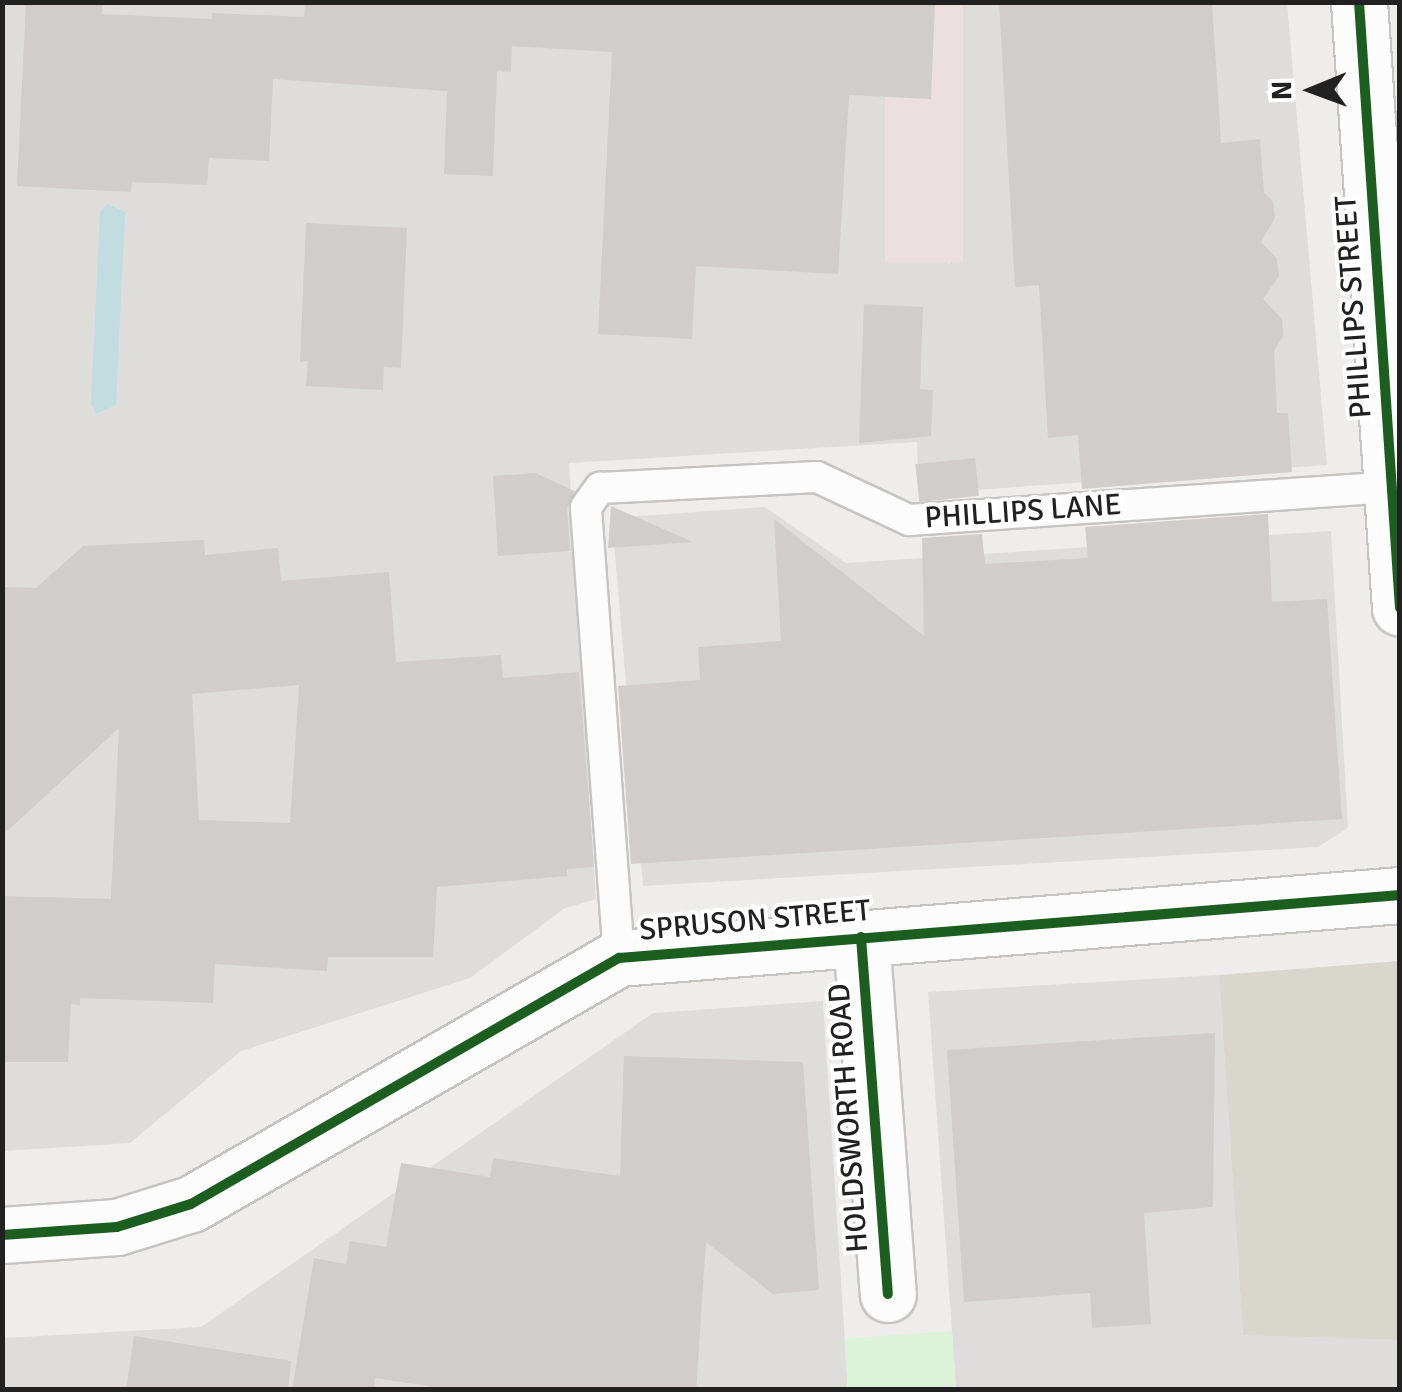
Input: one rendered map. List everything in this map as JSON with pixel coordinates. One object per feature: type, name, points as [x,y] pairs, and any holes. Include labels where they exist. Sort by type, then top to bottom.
[{"type":"street","name":"PHILLIPS STREET","points":[[1359,2],[1400,608]]},
{"type":"street","name":"SPRUSON STREET","points":[[2,1235],[117,1228],[192,1204],[620,958],[1400,895]]},
{"type":"street","name":"HOLDSWORTH ROAD","points":[[861,938],[888,1294]]},
{"type":"lane","name":"PHILLIPS LANE","points":[[620,958],[586,507],[600,488],[817,477],[909,520],[1392,487]]},
{"type":"shaded area","points":[[3,3],[885,3],[949,266],[963,3],[1287,3],[1327,465],[919,494],[917,442],[569,463],[596,899],[565,908],[470,978],[241,1051],[130,1143],[3,1151]]},
{"type":"shaded area","points":[[885,3],[963,3],[963,262],[885,262]]},
{"type":"shaded area","points":[[765,507],[846,563],[1331,531],[1348,828],[1318,847],[643,886],[612,518]]},
{"type":"shaded area","points":[[1399,961],[1399,1340],[1243,1335],[1219,975]]},
{"type":"shaded area","points":[[1219,975],[1243,1334],[1399,1340],[1399,1389],[956,1389],[928,992]]},
{"type":"shaded area","points":[[823,1001],[848,1389],[3,1390],[3,1338],[201,1327],[653,1013]]},
{"type":"green space","points":[[952,1331],[956,1389],[848,1390],[844,1339]]},
{"type":"water","points":[[107,204],[125,212],[116,405],[96,414],[91,404],[100,211]]},
{"type":"building","points":[[26,2],[102,2],[102,14],[212,19],[212,13],[304,17],[305,2],[935,2],[931,99],[849,95],[838,274],[696,266],[692,339],[598,334],[612,52],[512,46],[511,72],[497,71],[493,176],[444,174],[447,91],[273,79],[269,161],[209,158],[207,185],[132,182],[131,192],[17,186]]},
{"type":"building","points":[[999,2],[1212,2],[1221,143],[1260,139],[1264,192],[1273,202],[1275,218],[1261,242],[1277,259],[1279,276],[1263,299],[1282,319],[1283,336],[1274,351],[1277,413],[1288,413],[1292,472],[1082,489],[1078,435],[1048,438],[1039,285],[1015,287]]},
{"type":"building","points":[[306,223],[407,228],[401,368],[384,367],[383,390],[306,386],[308,361],[300,362]]},
{"type":"building","points":[[864,304],[923,307],[920,389],[933,390],[931,436],[859,443]]},
{"type":"building","points":[[975,458],[979,496],[919,502],[915,464]]},
{"type":"building","points":[[535,473],[575,491],[567,508],[570,551],[498,556],[493,476]]},
{"type":"building","points":[[611,506],[693,542],[608,548]]},
{"type":"building","points":[[1268,514],[1272,602],[1327,599],[1342,819],[631,864],[618,686],[700,680],[698,647],[781,641],[774,519],[924,636],[922,538],[982,534],[985,564],[1088,558],[1085,527]]},
{"type":"building","points":[[204,540],[205,555],[278,548],[281,581],[389,572],[396,662],[501,655],[503,678],[579,672],[594,867],[567,869],[567,876],[437,887],[433,957],[328,957],[327,971],[215,964],[213,1003],[80,998],[80,1005],[71,1004],[68,1062],[2,1062],[2,896],[111,899],[119,728],[2,836],[2,587],[36,588],[83,546]],"holes":[[[299,685],[290,823],[199,820],[192,694]]]},
{"type":"building","points":[[1215,1033],[1213,1207],[1144,1213],[1151,1324],[1092,1328],[1090,1293],[964,1302],[947,1050]]},
{"type":"building","points":[[624,1056],[803,1062],[819,1290],[773,1294],[706,1242],[696,1390],[453,1390],[375,1378],[374,1390],[292,1390],[314,1258],[346,1264],[350,1241],[386,1247],[401,1163],[490,1177],[493,1158],[620,1176]]},
{"type":"building","points":[[134,1336],[291,1361],[288,1390],[126,1390]]},
{"type":"cycle path","points":[[1359,2],[1400,608]]},
{"type":"cycle path","points":[[2,1235],[117,1227],[191,1204],[619,958],[1400,895]]},
{"type":"cycle path","points":[[861,937],[888,1294]]}]
